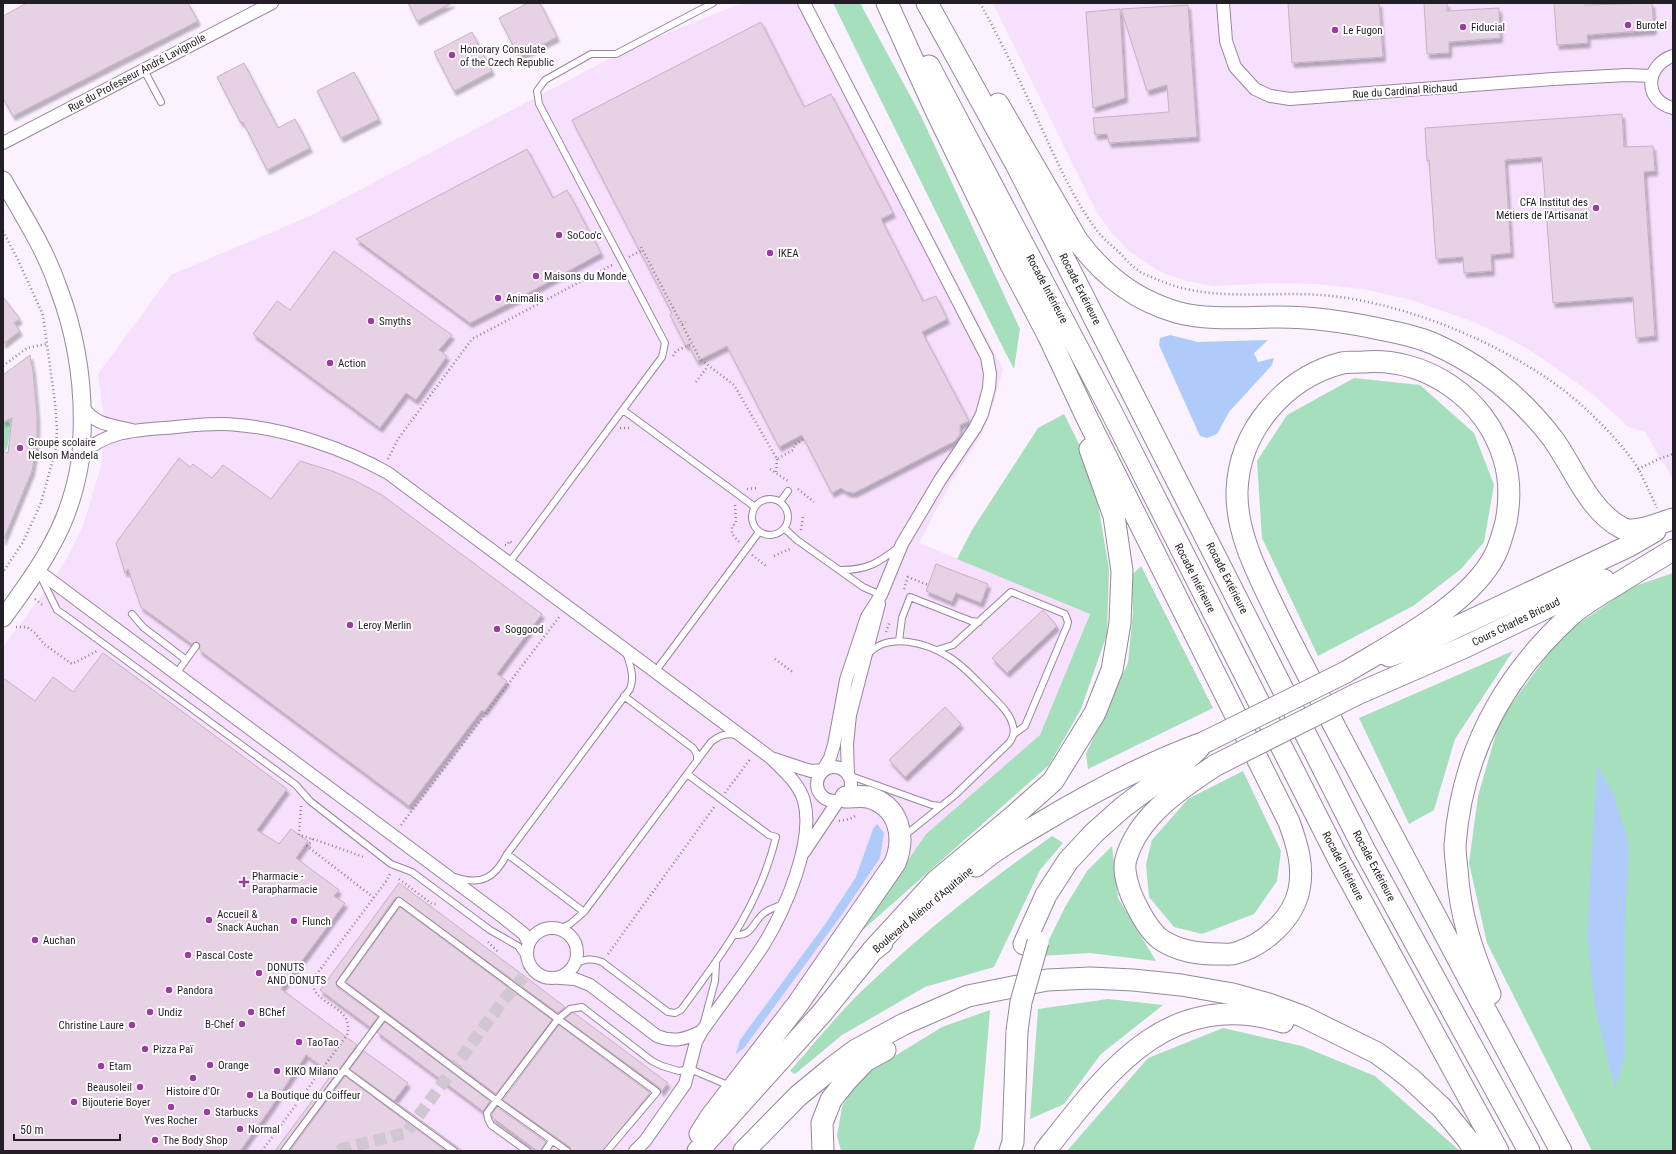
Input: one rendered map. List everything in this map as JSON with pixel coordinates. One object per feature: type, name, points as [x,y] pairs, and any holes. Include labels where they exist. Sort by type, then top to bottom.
[{"type":"highway","points":[[887,3],[936,111],[1010,263],[1048,335],[1116,476],[1229,699],[1289,822],[1298,847],[1301,871],[1299,891],[1291,910],[1276,929],[1264,939],[1247,949],[1234,954],[1199,954],[1183,951],[1160,939],[1140,915],[1128,890],[1125,860],[1143,825],[1184,787],[1216,765]]},
{"type":"highway","name":"Rocade Intérieure","points":[[894,3],[951,104],[1110,409],[1340,862],[1498,1151]]},
{"type":"highway","name":"Rocade Extérieure","points":[[927,3],[1024,180],[1366,851],[1529,1151]]},
{"type":"highway","points":[[934,3],[988,86],[1077,240],[1090,259],[1109,277],[1153,303],[1176,312],[1208,317],[1318,318],[1403,334],[1431,343],[1483,370],[1509,391],[1552,439],[1593,504],[1622,528],[1632,531],[1668,517]]},
{"type":"highway","points":[[872,951],[936,881],[1053,781],[1095,713],[1112,670],[1120,624],[1122,571],[1114,516],[1095,462],[1040,339],[1010,263]]},
{"type":"highway","points":[[997,1151],[1000,1142],[1011,1032],[1021,1002],[1031,943],[1046,895],[1068,861],[1094,833],[1116,813],[1154,784],[1174,771],[1205,742],[1346,672],[1440,613],[1478,579],[1494,558],[1503,535],[1508,510],[1509,482],[1503,458],[1494,435],[1480,413],[1463,395],[1442,380],[1419,369],[1394,362],[1372,361],[1344,363],[1318,372],[1296,384],[1276,401],[1260,420],[1248,442],[1240,468],[1237,493],[1240,519],[1245,542],[1255,568],[1300,659],[1392,835],[1558,1145]]},
{"type":"highway","points":[[1346,672],[1414,647],[1629,546],[1668,517]]},
{"type":"highway","points":[[1558,1145],[1473,954],[1464,920],[1458,886],[1455,846],[1461,805],[1471,764],[1488,722],[1508,685],[1538,647],[1572,615],[1587,604],[1673,549]]},
{"type":"highway","name":"Cours Charles Bricaud","points":[[1216,765],[1358,694],[1465,647],[1673,549]]},
{"type":"highway","name":"Boulevard Aliénor d'Aquitaine","points":[[698,1151],[822,1013],[872,951],[944,894],[990,854],[1074,803],[1166,756],[1205,742]]},
{"type":"highway","points":[[1031,943],[1079,869],[1103,840],[1130,816],[1179,780],[1216,765]]},
{"type":"highway","points":[[690,1151],[710,1118],[797,1005],[895,863],[899,851],[900,841],[898,824],[890,811],[880,802],[866,797],[842,799]]},
{"type":"highway","points":[[744,1151],[798,1096],[856,1050],[904,1024],[968,996],[1047,980],[1090,978],[1133,980],[1181,985],[1233,994],[1302,1016],[1377,1053],[1411,1079],[1442,1108],[1475,1151]]},
{"type":"highway","points":[[823,1151],[822,1123],[830,1100],[846,1080],[865,1061],[912,1034],[968,996]]},
{"type":"highway","points":[[1045,1151],[1092,1091],[1119,1064],[1143,1044],[1166,1029],[1194,1018],[1231,1013],[1264,1017],[1377,1053]]},
{"type":"highway","points":[[1010,1151],[1013,1142],[1011,1032]]},
{"type":"street","name":"Rue du Professeur André Lavignolle","points":[[3,143],[272,3]]},
{"type":"street","points":[[804,3],[987,357],[990,374],[989,388],[975,428],[940,480],[902,544],[880,594],[867,617],[856,648],[846,680],[834,745],[830,758],[817,780],[818,792],[827,800],[842,799]]},
{"type":"street","name":"Rue du Cardinal Richaud","points":[[1223,3],[1226,41],[1235,67],[1254,88],[1270,96],[1290,99],[1553,79],[1627,75],[1652,76]]},
{"type":"street","points":[[1673,56],[1659,63],[1654,69],[1651,84],[1657,100],[1664,105],[1673,108]]},
{"type":"street","points":[[4,183],[30,226],[58,286],[75,345],[82,406],[81,456],[73,493],[64,519],[51,547],[37,570],[10,622]]},
{"type":"street","points":[[82,406],[88,416],[92,418],[107,425],[133,430]]},
{"type":"street","points":[[81,456],[88,449],[106,438],[133,430],[238,424],[274,430],[324,445],[364,461],[388,473],[771,758],[791,778],[804,799],[807,816],[803,855]]},
{"type":"street","points":[[37,570],[524,934],[529,943]]},
{"type":"street","points":[[635,1151],[645,1141],[685,1084],[690,1069],[692,1055],[702,1031],[764,944],[785,903],[803,855],[851,786],[848,775],[847,733],[850,715],[880,594]]},
{"type":"street","points":[[771,758],[801,768],[823,770],[834,767],[840,768],[848,775]]},
{"type":"street","points":[[560,978],[567,975],[576,963],[578,955],[577,946],[570,936],[559,929],[545,929],[538,932],[529,943],[527,949],[528,961],[531,968],[544,978],[575,979],[590,985],[657,1036],[666,1040],[681,1039],[702,1031]]},
{"type":"lane","points":[[510,563],[662,357],[664,343],[622,260],[549,124],[539,104],[537,91],[545,80],[591,54],[616,54],[713,3]]},
{"type":"lane","points":[[144,70],[161,102]]},
{"type":"lane","points":[[623,410],[755,507]]},
{"type":"lane","points":[[780,502],[788,491]]},
{"type":"lane","points":[[764,500],[775,500],[780,502],[785,506],[789,517],[785,528],[776,535],[764,535],[755,528],[752,518],[755,507],[764,500]]},
{"type":"lane","points":[[785,528],[797,540],[863,587],[880,594]]},
{"type":"lane","points":[[655,672],[759,532]]},
{"type":"lane","points":[[840,570],[864,568],[882,560],[902,544]]},
{"type":"lane","points":[[37,570],[57,610],[296,786],[310,801],[391,864],[412,872],[490,930],[518,946],[528,961]]},
{"type":"lane","points":[[900,841],[941,806],[1009,743],[1014,734],[1025,726],[1068,622],[1065,614],[1011,592],[953,645],[937,650]]},
{"type":"lane","points":[[899,641],[902,618],[910,597],[971,621],[979,622]]},
{"type":"lane","points":[[132,614],[143,627],[186,660]]},
{"type":"lane","points":[[866,655],[873,648],[883,643],[899,641],[937,650],[959,664],[1007,712],[1013,725],[1014,734]]},
{"type":"lane","points":[[176,674],[196,646]]},
{"type":"lane","points":[[442,872],[463,880],[476,881],[486,879],[498,868],[633,682],[631,667],[624,648]]},
{"type":"lane","points":[[624,696],[693,748],[697,754],[697,761]]},
{"type":"lane","points":[[559,929],[570,924],[584,912],[711,742],[720,736],[728,734],[740,735]]},
{"type":"lane","points":[[576,963],[587,959],[594,959],[602,962],[668,1012],[675,1013],[681,1010],[716,964],[735,935],[759,890],[776,837],[769,835],[687,774]]},
{"type":"lane","points":[[848,775],[932,805],[941,806]]},
{"type":"lane","points":[[507,854],[584,912]]},
{"type":"lane","points":[[567,1151],[496,1101],[340,983],[399,901],[657,1092],[607,1151]]},
{"type":"lane","points":[[735,935],[742,936],[750,931],[764,913],[785,903]]},
{"type":"lane","points":[[702,1031],[715,981],[716,964]]},
{"type":"lane","points":[[527,1151],[491,1125],[487,1113],[558,1019],[570,1009],[582,1008],[657,1063],[679,1072],[690,1069],[734,1088]]},
{"type":"lane","points":[[284,1151],[384,1016]]},
{"type":"lane","points":[[344,1070],[454,1151]]},
{"type":"lane","points":[[545,1151],[552,1141]]},
{"type":"path","points":[[980,3],[1000,40],[1062,171],[1084,210],[1099,233],[1138,270],[1161,282],[1184,290],[1211,293],[1322,295],[1361,300],[1413,314],[1473,338],[1525,364],[1563,389],[1589,412],[1615,440],[1638,469],[1668,517]]},
{"type":"path","points":[[3,231],[43,315],[55,402],[56,429],[56,448],[41,503],[23,542],[3,572]]},
{"type":"path","points":[[387,460],[398,439],[472,339],[641,249],[700,359],[734,385],[777,459],[776,472]]},
{"type":"path","points":[[682,324],[686,322]]},
{"type":"path","points":[[3,366],[27,348],[47,344]]},
{"type":"path","points":[[669,362],[676,351],[692,344]]},
{"type":"path","points":[[696,382],[708,366]]},
{"type":"path","points":[[616,434],[620,428],[631,428],[637,420]]},
{"type":"path","points":[[777,459],[793,450],[795,444],[804,439]]},
{"type":"path","points":[[1638,469],[1673,454]]},
{"type":"path","points":[[757,488],[745,490],[735,503],[736,522],[732,527],[732,534],[746,550],[766,566]]},
{"type":"path","points":[[502,544],[507,545],[510,541],[520,549]]},
{"type":"path","points":[[903,591],[908,577],[928,585]]},
{"type":"path","points":[[393,836],[568,606]]},
{"type":"path","points":[[883,643],[891,620]]},
{"type":"path","points":[[10,622],[27,627],[35,633],[44,644],[72,664],[103,648]]},
{"type":"path","points":[[775,659],[794,673]]},
{"type":"path","points":[[602,962],[752,756],[758,760]]},
{"type":"path","points":[[826,820],[838,821],[850,819],[860,811],[866,797]]},
{"type":"path","points":[[302,800],[299,835],[367,858]]},
{"type":"path","points":[[313,839],[307,846],[373,897]]},
{"type":"path","points":[[262,1151],[347,1035],[349,1028],[347,1018],[318,995],[313,984],[313,979],[389,876],[391,864]]},
{"type":"shaded area","points":[[742,3],[811,3],[1003,369],[994,403],[982,434],[951,482],[919,543],[1090,613],[1040,735],[926,834],[856,936],[730,1136],[741,1151],[3,1151],[3,647],[51,583],[68,556],[83,526],[101,466],[105,426],[98,374],[171,275],[310,216],[628,49]]},
{"type":"shaded area","points":[[993,3],[1673,3],[1673,479],[1645,432],[1629,427],[1591,393],[1536,354],[1510,339],[1474,322],[1408,299],[1363,289],[1316,284],[1272,283],[1213,286],[1187,281],[1163,273],[1128,250],[1111,232],[1096,211]]},
{"type":"green space","points":[[833,3],[860,3],[920,114],[1020,329],[1014,369],[1000,342]]},
{"type":"green space","points":[[1354,378],[1420,385],[1474,433],[1494,485],[1484,542],[1461,569],[1413,606],[1318,656],[1262,538],[1257,461],[1287,415]]},
{"type":"green space","points":[[1064,414],[1079,444],[1096,492],[1109,569],[1107,634],[1081,709],[1049,765],[856,936],[926,834],[1040,735],[1090,614],[957,559],[972,530],[1038,428]]},
{"type":"green space","points":[[4,421],[9,423],[11,426],[7,449],[4,451]]},
{"type":"green space","points":[[1141,566],[1213,708],[1088,769],[1086,754],[1128,663],[1133,612],[1131,576]]},
{"type":"green space","points":[[1673,573],[1673,1151],[1592,1151],[1487,943],[1469,863],[1478,796],[1500,720],[1562,635],[1632,587]]},
{"type":"green space","points":[[1513,651],[1455,739],[1434,810],[1409,824],[1359,718]]},
{"type":"green space","points":[[1243,771],[1281,851],[1277,881],[1254,914],[1202,934],[1174,927],[1149,897],[1146,864],[1152,840],[1188,799]]},
{"type":"green space","points":[[1052,836],[1063,843],[1040,870],[994,967],[925,987],[842,1035],[795,1074],[790,1071],[846,1007],[910,946],[956,908]]},
{"type":"green space","points":[[1112,846],[1118,898],[1156,961],[1090,953],[1041,956],[1065,907],[1087,871]]},
{"type":"green space","points":[[1108,999],[1163,1005],[1101,1054],[1064,1104],[1030,1119],[1038,1009]]},
{"type":"green space","points":[[990,1010],[980,1130],[973,1151],[841,1151],[837,1136],[842,1107],[859,1078],[942,1027]]},
{"type":"green space","points":[[1223,1028],[1302,1046],[1375,1076],[1460,1151],[1067,1151],[1148,1058]]},
{"type":"water","points":[[1170,335],[1198,342],[1268,340],[1254,353],[1258,362],[1274,358],[1272,365],[1229,412],[1217,434],[1207,438],[1200,436],[1159,345],[1160,338]]},
{"type":"water","points":[[1597,766],[1613,793],[1629,844],[1625,923],[1625,1055],[1615,1089],[1595,1008],[1587,934]]},
{"type":"water","points":[[877,824],[884,833],[880,858],[843,913],[744,1048],[736,1054],[740,1040],[826,923],[856,877],[873,829]]},
{"type":"building","points":[[27,3],[188,3],[198,21],[13,116],[3,98],[3,16]]},
{"type":"building","points":[[408,3],[452,3],[417,21]]},
{"type":"building","points":[[528,3],[540,3],[557,37],[519,57],[499,18]]},
{"type":"building","name":"Le Fugon","points":[[1288,3],[1379,3],[1383,57],[1292,63]]},
{"type":"building","name":"Fiducial","points":[[1424,3],[1447,3],[1447,11],[1499,8],[1500,38],[1449,42],[1449,53],[1427,54]]},
{"type":"building","name":"Burotel","points":[[1554,3],[1585,3],[1585,5],[1652,3],[1654,30],[1587,35],[1588,43],[1557,45]]},
{"type":"building","points":[[1188,5],[1197,137],[1109,143],[1107,134],[1095,135],[1093,118],[1169,112],[1167,85],[1147,91],[1121,9]]},
{"type":"building","points":[[1120,9],[1125,98],[1093,108],[1086,12]]},
{"type":"building","name":"IKEA","points":[[761,22],[804,107],[831,94],[893,213],[881,219],[923,301],[936,296],[947,319],[922,332],[969,421],[960,425],[960,435],[955,441],[854,493],[847,492],[841,488],[832,493],[802,435],[779,447],[727,346],[697,361],[688,344],[686,346],[670,315],[672,313],[572,120]]},
{"type":"building","points":[[472,32],[492,71],[454,91],[434,52]]},
{"type":"building","points":[[244,63],[278,128],[295,119],[310,148],[267,170],[243,122],[241,123],[217,77]]},
{"type":"building","points":[[354,72],[379,119],[341,138],[317,91]]},
{"type":"building","name":"CFA Institut des Métiers de l'Artisanat","points":[[1622,114],[1624,147],[1653,146],[1655,171],[1644,172],[1655,336],[1636,338],[1633,297],[1553,303],[1542,157],[1505,160],[1511,253],[1491,255],[1492,271],[1464,273],[1463,257],[1436,259],[1429,160],[1427,161],[1425,128]]},
{"type":"building","points":[[527,149],[553,198],[567,190],[601,253],[523,296],[470,323],[356,239]]},
{"type":"building","name":"Smyths","points":[[334,251],[452,335],[439,350],[447,356],[416,400],[406,393],[380,428],[253,334],[277,301],[290,310]]},
{"type":"building","points":[[3,297],[20,319],[14,323],[20,331],[3,344]]},
{"type":"building","name":"Groupe scolaire Nelson Mandela","points":[[30,355],[37,415],[37,442],[32,471],[3,541],[3,451],[8,453],[12,418],[3,422],[3,375]]},
{"type":"building","name":"Leroy Merlin","points":[[179,458],[190,467],[193,464],[212,478],[223,465],[271,499],[300,461],[354,480],[382,495],[542,614],[497,674],[507,681],[484,712],[482,710],[409,806],[202,652],[199,649],[199,643],[196,642],[192,644],[141,607],[128,569],[125,573],[116,543]]},
{"type":"building","points":[[936,564],[988,584],[981,603],[956,593],[952,602],[926,591]]},
{"type":"building","points":[[1043,610],[1057,626],[1007,673],[992,658]]},
{"type":"building","points":[[103,653],[287,789],[257,830],[279,844],[291,829],[308,841],[296,858],[339,890],[334,896],[345,903],[281,989],[357,1045],[280,1151],[275,1151],[332,1074],[306,1055],[240,1151],[3,1151],[3,678],[35,701],[53,677],[73,692]]},
{"type":"building","points":[[945,707],[961,724],[905,777],[889,760]]},
{"type":"building","points":[[399,883],[565,1007],[558,1013],[399,897],[395,898],[336,982],[337,987],[378,1017],[370,1027],[320,990]]},
{"type":"building","points":[[400,907],[552,1020],[496,1094],[346,982]]},
{"type":"building","points":[[572,1013],[668,1083],[661,1092],[660,1088],[565,1019]]},
{"type":"building","points":[[385,1022],[490,1101],[483,1111],[377,1032]]},
{"type":"building","points":[[559,1025],[650,1093],[603,1151],[571,1151],[570,1147],[503,1100]]},
{"type":"building","points":[[364,1051],[408,1083],[394,1101],[463,1151],[458,1151],[457,1147],[350,1069]]},
{"type":"building","points":[[345,1076],[446,1151],[290,1151]]},
{"type":"building","points":[[497,1107],[546,1142],[541,1151],[537,1151],[492,1117],[492,1114]]},
{"type":"tunnel","points":[[340,1151],[342,1149],[406,1133],[503,1001],[531,968]]},
{"type":"place","name":"Burotel","points":[[1628,25]]},
{"type":"place","name":"Fiducial","points":[[1463,27]]},
{"type":"place","name":"Le Fugon","points":[[1335,30]]},
{"type":"place","name":"Honorary Consulate of the Czech Republic","points":[[452,55]]},
{"type":"place","name":"CFA Institut des Métiers de l'Artisanat","points":[[1596,208]]},
{"type":"place","name":"SoCoo'c","points":[[559,235]]},
{"type":"place","name":"IKEA","points":[[770,253]]},
{"type":"place","name":"Maisons du Monde","points":[[536,276]]},
{"type":"place","name":"Animalis","points":[[498,298]]},
{"type":"place","name":"Smyths","points":[[371,321]]},
{"type":"place","name":"Action","points":[[330,363]]},
{"type":"place","name":"Groupe scolaire Nelson Mandela","points":[[20,448]]},
{"type":"place","name":"Leroy Merlin","points":[[350,625]]},
{"type":"place","name":"Soggood","points":[[497,629]]},
{"type":"place","name":"Pharmacie - Parapharmacie","points":[[244,882]]},
{"type":"place","name":"Accueil & Snack Auchan","points":[[209,920]]},
{"type":"place","name":"Flunch","points":[[294,921]]},
{"type":"place","name":"Auchan","points":[[35,940]]},
{"type":"place","name":"Pascal Coste","points":[[188,955]]},
{"type":"place","name":"DONUTS AND DONUTS","points":[[259,973]]},
{"type":"place","name":"Pandora","points":[[169,990]]},
{"type":"place","name":"Undiz","points":[[150,1012]]},
{"type":"place","name":"BChef","points":[[251,1012]]},
{"type":"place","name":"B-Chef","points":[[242,1024]]},
{"type":"place","name":"Christine Laure","points":[[132,1025]]},
{"type":"place","name":"TaoTao","points":[[299,1042]]},
{"type":"place","name":"Pizza Paï","points":[[145,1049]]},
{"type":"place","name":"Orange","points":[[210,1065]]},
{"type":"place","name":"Etam","points":[[101,1066]]},
{"type":"place","name":"KIKO Milano","points":[[277,1071]]},
{"type":"place","name":"Histoire d'Or","points":[[193,1078]]},
{"type":"place","name":"Beausoleil","points":[[140,1087]]},
{"type":"place","name":"La Boutique du Coiffeur","points":[[250,1095]]},
{"type":"place","name":"Bijouterie Boyer","points":[[74,1102]]},
{"type":"place","name":"Yves Rocher","points":[[171,1107]]},
{"type":"place","name":"Starbucks","points":[[207,1112]]},
{"type":"place","name":"Normal","points":[[240,1129]]},
{"type":"place","name":"The Body Shop","points":[[155,1140]]}]
